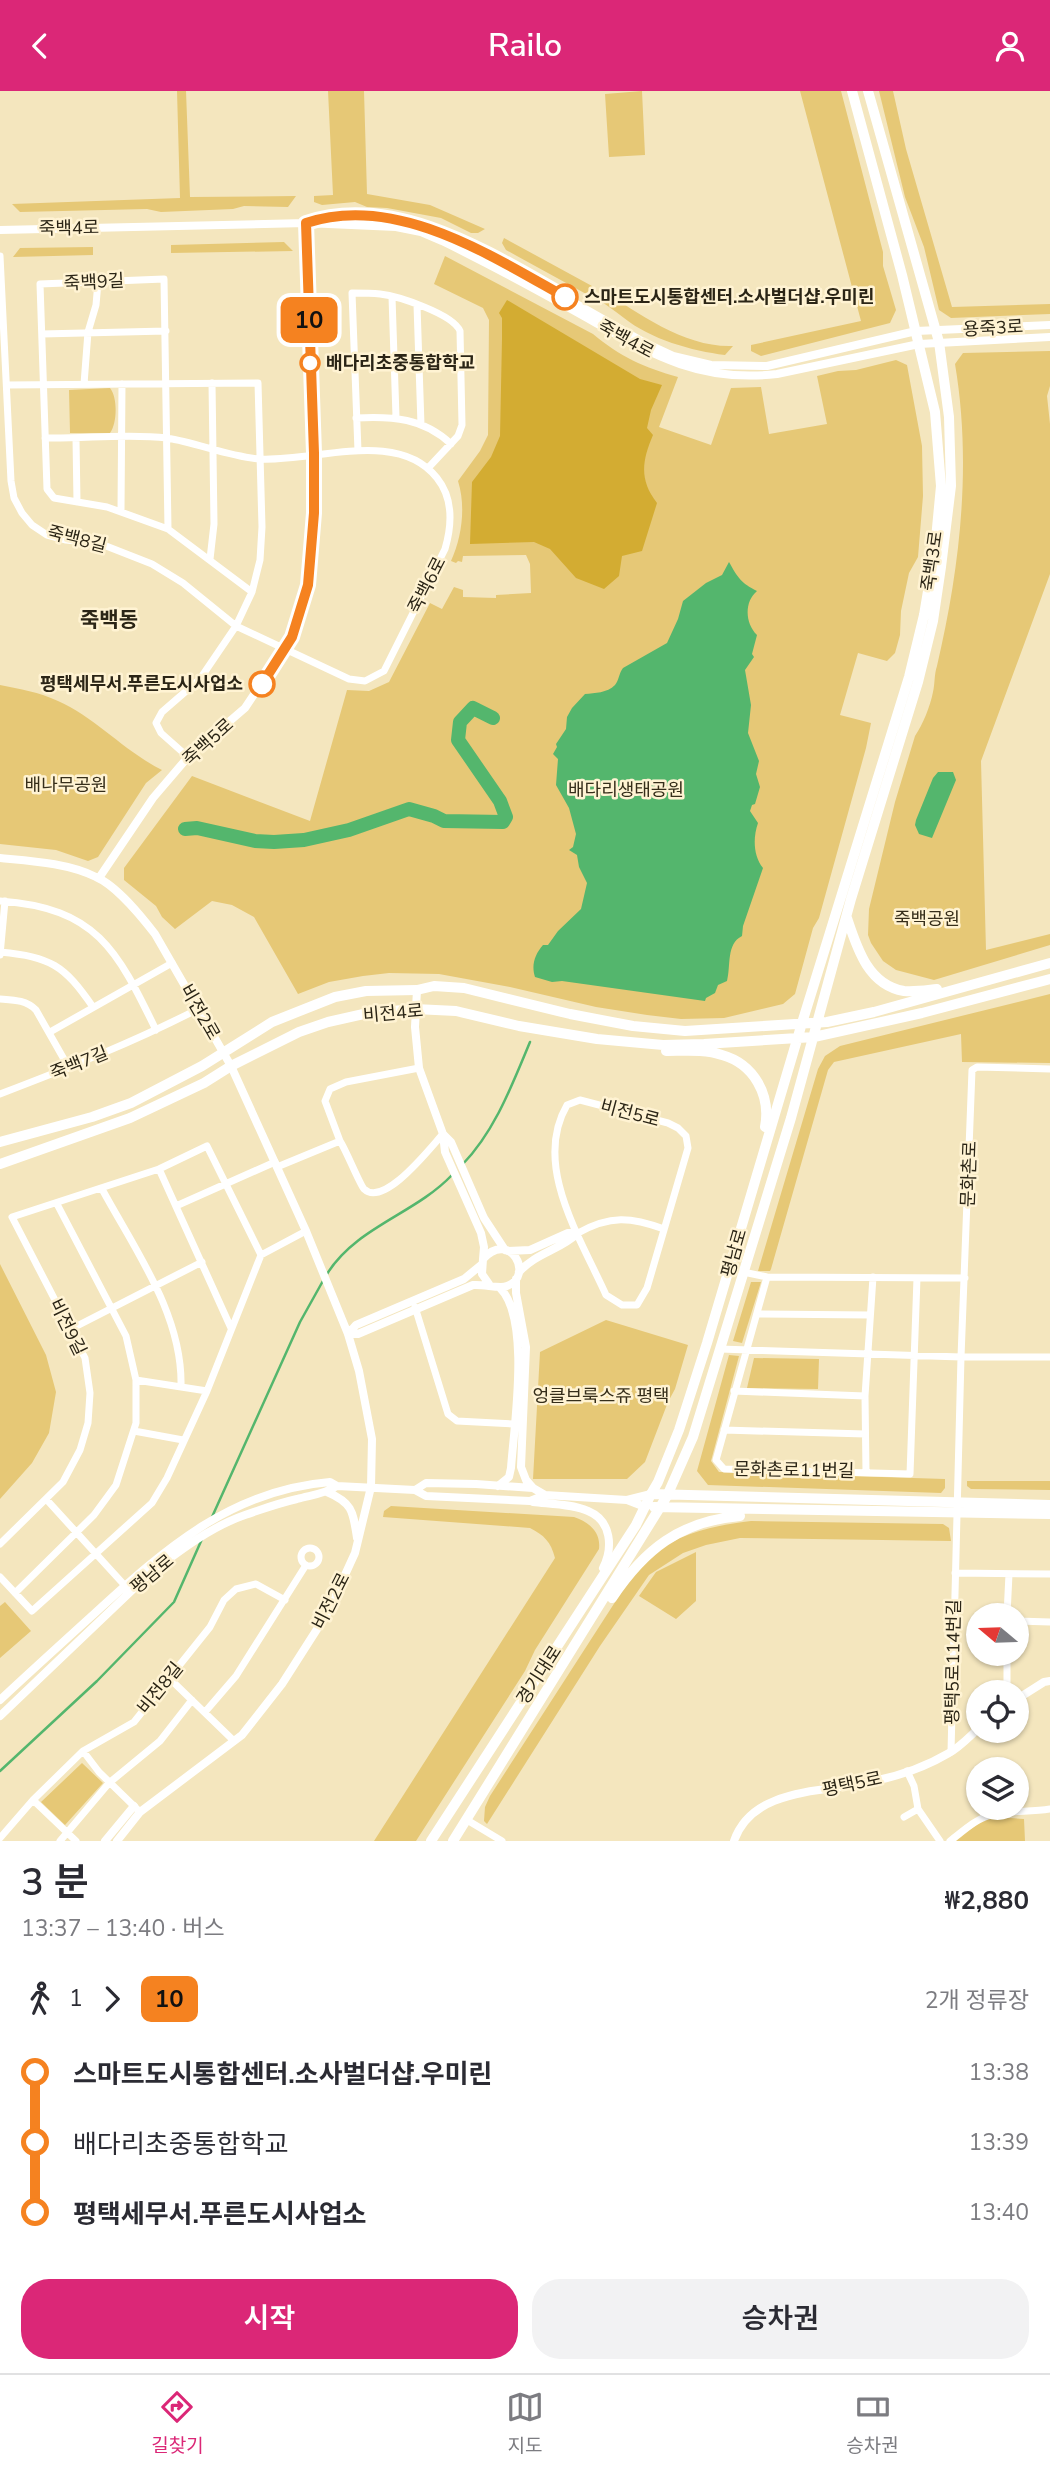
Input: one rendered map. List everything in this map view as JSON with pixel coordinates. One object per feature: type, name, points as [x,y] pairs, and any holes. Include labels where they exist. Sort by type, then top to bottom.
[{"type":"main road","name":"죽백3로","points":[[802,1023],[909,677],[930,576],[941,487],[935,412],[852,91]]},
{"type":"main road","name":"죽백3로","points":[[818,1022],[918,682],[933,621],[951,486],[949,417],[940,342],[868,91]]},
{"type":"main road","points":[[847,917],[860,956],[880,980],[894,988],[908,991],[955,989]]},
{"type":"main road","points":[[802,1023],[874,1012],[1050,963]]},
{"type":"main road","points":[[814,1037],[922,1013],[1050,979]]},
{"type":"main road","name":"비전4로","points":[[0,1142],[131,1104],[192,1072],[272,1022],[328,999],[366,991],[416,990],[434,986],[464,988],[570,1014],[685,1031],[802,1023]]},
{"type":"main road","name":"비전4로","points":[[0,1164],[130,1118],[204,1083],[231,1066],[299,1032],[328,1022],[395,1009],[456,1011],[519,1026],[639,1044],[705,1044],[814,1037]]},
{"type":"main road","name":"평남로","points":[[667,1496],[693,1437],[818,1022]]},
{"type":"main road","name":"평남로","points":[[651,1494],[679,1430],[802,1023]]},
{"type":"main road","points":[[639,1044],[658,1051],[721,1054],[745,1067],[757,1080],[763,1090],[768,1114],[750,1178],[748,1205]]},
{"type":"main road","points":[[651,1494],[1050,1514]]},
{"type":"main road","name":"경기대로","points":[[431,1841],[636,1525],[651,1494]]},
{"type":"main road","name":"경기대로","points":[[453,1841],[667,1496]]},
{"type":"main road","points":[[645,1507],[780,1511],[1050,1505]]},
{"type":"main road","points":[[592,1617],[612,1599],[642,1559],[679,1532],[732,1517],[780,1511]]},
{"type":"street","name":"죽백4로","points":[[306,223],[328,215],[401,221],[436,229],[523,273],[645,343],[673,356],[701,364],[767,366],[916,331],[936,330]]},
{"type":"street","name":"죽백4로","points":[[0,230],[306,223],[396,227],[431,236],[520,281],[652,354],[697,371],[733,376],[777,374],[919,344],[1050,337]]},
{"type":"street","name":"죽백5로","points":[[99,878],[153,798],[188,757],[245,708],[292,637],[308,585],[314,513],[306,223]]},
{"type":"street","name":"죽백8길","points":[[0,256],[11,481],[14,498],[32,525],[47,535],[100,544],[152,564],[183,583],[236,627],[284,650]]},
{"type":"street","name":"죽백9길","points":[[166,331],[164,279],[40,284],[47,489],[54,498],[121,511],[168,529],[252,592]]},
{"type":"street","points":[[84,384],[88,332],[96,305],[98,282]]},
{"type":"street","points":[[45,438],[166,438],[260,459],[358,451],[394,451],[429,467],[458,436],[462,425],[460,331],[457,325],[417,305],[392,297],[352,293],[358,451]]},
{"type":"street","points":[[392,297],[396,417]]},
{"type":"street","points":[[417,305],[421,425]]},
{"type":"street","name":"용죽3로","points":[[936,330],[1050,325]]},
{"type":"street","points":[[42,334],[166,331],[168,529]]},
{"type":"street","points":[[210,559],[214,524],[212,383]]},
{"type":"street","points":[[6,385],[258,383],[262,527],[260,560],[252,592],[236,627],[200,679],[158,717],[156,723],[158,729],[188,757]]},
{"type":"street","points":[[121,511],[122,384]]},
{"type":"street","points":[[356,418],[396,417],[435,431],[451,444]]},
{"type":"street","points":[[76,439],[77,502]]},
{"type":"street","name":"죽백6로","points":[[284,650],[349,679],[365,681],[384,671],[448,537],[450,507],[442,484],[429,467]]},
{"type":"street","name":"비전2로","points":[[0,858],[49,864],[99,878],[140,915],[155,934],[224,1052],[306,1231],[348,1334],[359,1371],[372,1439],[371,1487],[358,1542],[328,1612],[282,1684],[243,1735],[137,1809],[117,1841]]},
{"type":"street","points":[[93,1007],[70,977],[54,964],[37,957],[0,954],[2,901],[55,910],[80,921],[102,939],[133,984],[157,1030]]},
{"type":"street","points":[[50,1032],[172,963]]},
{"type":"street","points":[[416,990],[419,1067],[443,1134],[445,1153],[484,1218],[507,1250],[517,1259],[516,1293],[526,1347],[521,1467],[526,1480],[545,1495]]},
{"type":"street","points":[[0,999],[30,1004],[50,1032],[69,1068]]},
{"type":"street","name":"죽백7길","points":[[0,1094],[69,1068],[198,1009]]},
{"type":"street","points":[[419,1067],[346,1082],[330,1089],[325,1101],[361,1187],[369,1193],[384,1192],[443,1134]]},
{"type":"street","name":"문화촌로","points":[[957,1508],[972,1070],[977,1067],[1050,1069]]},
{"type":"street","name":"비전5로","points":[[580,1100],[668,1123],[687,1136],[688,1148],[647,1288],[637,1305],[622,1305],[606,1295],[578,1233],[557,1182],[555,1156],[562,1114],[567,1105],[580,1100]]},
{"type":"street","points":[[443,1134],[453,1145],[481,1233],[484,1247],[482,1274],[489,1284]]},
{"type":"street","points":[[176,1206],[340,1141]]},
{"type":"street","name":"비전9길","points":[[0,1544],[63,1482],[79,1450],[88,1423],[90,1393],[85,1358],[12,1217],[159,1169],[207,1146],[261,1255]]},
{"type":"street","points":[[159,1169],[231,1328]]},
{"type":"street","points":[[102,1189],[155,1286],[173,1328],[181,1387]]},
{"type":"street","points":[[15,1593],[94,1515],[116,1485],[136,1423],[136,1380],[126,1336],[57,1204]]},
{"type":"street","points":[[414,1305],[473,1285],[507,1286],[538,1255],[568,1243],[578,1233],[594,1224],[617,1219],[634,1220],[664,1229]]},
{"type":"street","points":[[0,1577],[32,1611],[152,1503],[167,1478],[206,1391],[261,1255],[306,1231]]},
{"type":"street","points":[[348,1334],[358,1334],[464,1279],[496,1249],[530,1250],[568,1233],[578,1233]]},
{"type":"street","points":[[71,1329],[202,1262]]},
{"type":"street","points":[[729,1269],[767,1277],[965,1278]]},
{"type":"street","name":"문화촌로11번길","points":[[767,1277],[716,1460],[724,1469],[910,1474],[914,1356]]},
{"type":"street","name":"문화촌로11번길","points":[[866,1472],[865,1396],[873,1277]]},
{"type":"street","points":[[914,1356],[917,1278]]},
{"type":"street","points":[[498,1486],[509,1477],[518,1371],[512,1308],[507,1294],[500,1287]]},
{"type":"street","points":[[414,1305],[448,1415],[457,1421],[514,1423]]},
{"type":"street","points":[[757,1314],[870,1315]]},
{"type":"street","points":[[720,1349],[867,1355],[1050,1357]]},
{"type":"street","points":[[136,1380],[206,1391]]},
{"type":"street","points":[[734,1391],[865,1396]]},
{"type":"street","points":[[724,1430],[865,1434]]},
{"type":"street","points":[[134,1431],[183,1440]]},
{"type":"street","points":[[12,1704],[1,1697],[127,1589],[151,1562],[182,1538],[224,1511],[292,1488],[330,1482],[337,1486],[415,1490],[426,1496],[530,1501],[589,1511],[605,1527],[611,1551],[590,1596]]},
{"type":"street","points":[[415,1490],[426,1483],[533,1488]]},
{"type":"street","name":"평남로","points":[[0,1716],[127,1589],[176,1554],[220,1525],[271,1506],[327,1492],[337,1486]]},
{"type":"street","points":[[327,1492],[341,1498],[351,1507],[358,1542]]},
{"type":"street","points":[[530,1501],[545,1495],[627,1500],[651,1494]]},
{"type":"street","points":[[46,1499],[127,1589]]},
{"type":"street","points":[[627,1500],[645,1507]]},
{"type":"street","name":"평택5로114번길","points":[[951,1752],[957,1508]]},
{"type":"street","points":[[205,1712],[236,1675],[306,1565]]},
{"type":"street","name":"평택5로114번길","points":[[955,1573],[1050,1574]]},
{"type":"street","points":[[1008,1603],[1009,1574]]},
{"type":"street","name":"비전8길","points":[[0,1838],[33,1800],[83,1751],[134,1722],[210,1627],[224,1600],[236,1589],[256,1584],[285,1600]]},
{"type":"street","points":[[1029,1621],[1050,1622]]},
{"type":"street","points":[[168,1677],[192,1700]]},
{"type":"street","points":[[1029,1691],[1050,1681]]},
{"type":"street","name":"비전8길","points":[[60,1841],[109,1783],[160,1741],[192,1700],[234,1741]]},
{"type":"street","name":"평택5로","points":[[734,1841],[738,1828],[761,1805],[793,1795],[875,1781],[907,1771],[951,1752],[966,1739]]},
{"type":"street","points":[[83,1751],[109,1783],[137,1809],[105,1841]]},
{"type":"street","points":[[907,1771],[914,1786],[918,1809],[940,1841]]},
{"type":"street","points":[[33,1800],[76,1841]]},
{"type":"street","points":[[904,1817],[918,1809]]},
{"type":"street","points":[[950,1841],[984,1817],[1050,1809]]},
{"type":"street","points":[[467,1820],[502,1841]]},
{"type":"green space","points":[[177,91],[186,91],[190,197],[296,196],[288,207],[244,206],[233,209],[161,212],[147,209],[20,212],[12,204],[180,198]]},
{"type":"green space","points":[[328,91],[364,91],[367,194],[430,205],[485,229],[471,233],[441,218],[367,207],[355,202],[322,205],[314,202],[314,196],[333,195]]},
{"type":"green space","points":[[642,91],[645,155],[609,157],[605,94]]},
{"type":"green space","points":[[800,91],[841,91],[896,310],[890,323],[761,356],[751,351],[751,345],[861,321]]},
{"type":"green space","points":[[879,91],[893,91],[906,149],[952,307],[1050,304],[1050,314],[951,318],[939,310],[924,247],[905,197]]},
{"type":"green space","points":[[504,238],[592,286],[588,295],[506,250],[502,243]]},
{"type":"green space","points":[[284,242],[293,251],[171,253],[171,245]]},
{"type":"green space","points":[[93,247],[93,255],[13,257],[20,248]]},
{"type":"green space","name":"배다리생태공원","points":[[445,256],[593,334],[633,360],[678,377],[659,427],[711,445],[731,388],[761,387],[769,434],[827,424],[817,376],[896,360],[907,365],[922,446],[923,496],[918,557],[909,573],[895,653],[887,661],[858,653],[840,715],[871,723],[866,748],[795,994],[783,1004],[724,1018],[681,1019],[596,1007],[439,974],[389,973],[363,976],[329,982],[298,994],[254,917],[232,905],[212,901],[175,929],[162,917],[156,906],[124,880],[124,868],[192,776],[310,821],[347,690],[369,691],[389,682],[430,603],[442,609],[454,587],[463,590],[463,597],[496,598],[496,595],[531,593],[530,564],[526,555],[463,556],[462,562],[451,561],[462,521],[458,481],[488,435],[489,320],[483,308],[434,284]]},
{"type":"green space","points":[[601,289],[664,328],[698,341],[733,346],[725,355],[685,347],[659,338],[634,325],[597,299]]},
{"type":"green space","name":"죽백공원","points":[[1050,351],[1050,386],[1047,396],[1050,424],[1050,574],[981,761],[986,950],[1050,934],[1050,945],[934,980],[896,970],[883,961],[868,935],[869,909],[895,802],[915,736],[932,698],[952,592],[963,478],[963,440],[955,364],[963,353]]},
{"type":"green space","points":[[110,388],[116,411],[110,433],[70,433],[69,390]]},
{"type":"green space","name":"배나무공원","points":[[0,685],[44,695],[72,708],[135,754],[162,770],[146,783],[98,857],[88,861],[56,850],[0,844]]},
{"type":"green space","points":[[1050,994],[1050,1063],[962,1062],[961,1034],[834,1062],[828,1070],[771,1269],[758,1271],[818,1069],[825,1056],[840,1046]]},
{"type":"green space","points":[[0,1264],[46,1355],[56,1392],[49,1433],[32,1463],[0,1499]]},
{"type":"green space","points":[[751,1282],[761,1282],[742,1343],[733,1341]]},
{"type":"green space","name":"엉클브룩스쥬 평택","points":[[606,1320],[688,1345],[675,1389],[645,1462],[627,1479],[533,1479],[540,1352]]},
{"type":"green space","points":[[729,1355],[739,1356],[711,1461],[719,1472],[945,1479],[945,1488],[941,1493],[708,1485],[697,1471]]},
{"type":"green space","points":[[754,1358],[819,1359],[818,1389],[747,1388]]},
{"type":"green space","points":[[967,1481],[1050,1481],[1050,1490],[971,1489],[967,1486]]},
{"type":"green space","points":[[391,1506],[574,1517],[593,1528],[599,1543],[599,1549],[535,1650],[525,1671],[416,1841],[374,1841],[555,1558],[546,1540],[530,1528],[383,1517],[384,1511]]},
{"type":"green space","points":[[751,1521],[943,1524],[949,1528],[951,1541],[740,1538],[683,1553],[649,1575],[600,1646],[487,1824],[484,1821],[485,1807],[490,1796],[628,1582],[640,1568],[650,1557],[676,1540],[712,1527]]},
{"type":"green space","points":[[696,1552],[696,1601],[676,1619],[639,1596],[656,1572]]},
{"type":"green space","points":[[5,1602],[31,1631],[0,1658],[0,1606]]},
{"type":"green space","points":[[82,1763],[103,1783],[65,1825],[41,1802]]},
{"type":"green space","points":[[982,1820],[1024,1820],[1025,1841],[956,1841]]},
{"type":"shaded area","points":[[507,300],[640,379],[662,385],[651,410],[647,428],[653,435],[646,453],[644,470],[647,486],[657,503],[642,551],[622,556],[619,576],[604,589],[576,578],[550,549],[534,542],[470,544],[472,482],[491,457],[500,436],[502,318],[499,313]]},
{"type":"shaded area","points":[[729,562],[740,580],[757,591],[748,607],[748,619],[757,635],[752,654],[754,657],[745,670],[751,705],[748,733],[759,761],[756,774],[760,787],[750,811],[758,823],[755,846],[757,858],[763,868],[742,936],[733,944],[731,950],[727,981],[718,985],[715,993],[705,1001],[562,981],[552,982],[535,977],[534,960],[538,952],[543,945],[548,945],[581,909],[587,883],[579,867],[577,855],[569,850],[573,847],[576,834],[569,808],[556,785],[558,759],[553,754],[566,729],[567,717],[585,694],[612,688],[623,668],[667,643],[683,601],[706,583],[722,575]]},
{"type":"shaded area","points":[[938,772],[953,772],[956,780],[932,838],[919,834],[915,825],[933,778]]},
{"type":"waterway","points":[[185,829],[197,828],[255,841],[304,840],[349,830],[409,809],[444,821],[503,822],[506,817],[500,801],[458,740],[460,722],[473,708],[493,718]]},
{"type":"waterway","points":[[462,1165],[474,1152],[493,1122],[530,1042]]},
{"type":"waterway","points":[[327,1274],[354,1244],[437,1189],[452,1175]]},
{"type":"waterway","points":[[212,1517],[300,1322],[324,1279]]},
{"type":"waterway","points":[[0,1771],[97,1681],[174,1602],[202,1539]]},
{"type":"bus line","name":"10","points":[[262,684],[292,637],[308,585],[314,513],[314,453],[306,223],[328,215],[401,221],[436,229],[565,297]]},
{"type":"place","name":"스마트도시통합센터.소사벌더샵.우미린","points":[[565,297]]},
{"type":"place","name":"배다리초중통합학교","points":[[310,363]]},
{"type":"place","name":"평택세무서.푸른도시사업소","points":[[262,684]]},
{"type":"district","name":"죽백동","points":[[109,620]]}]
